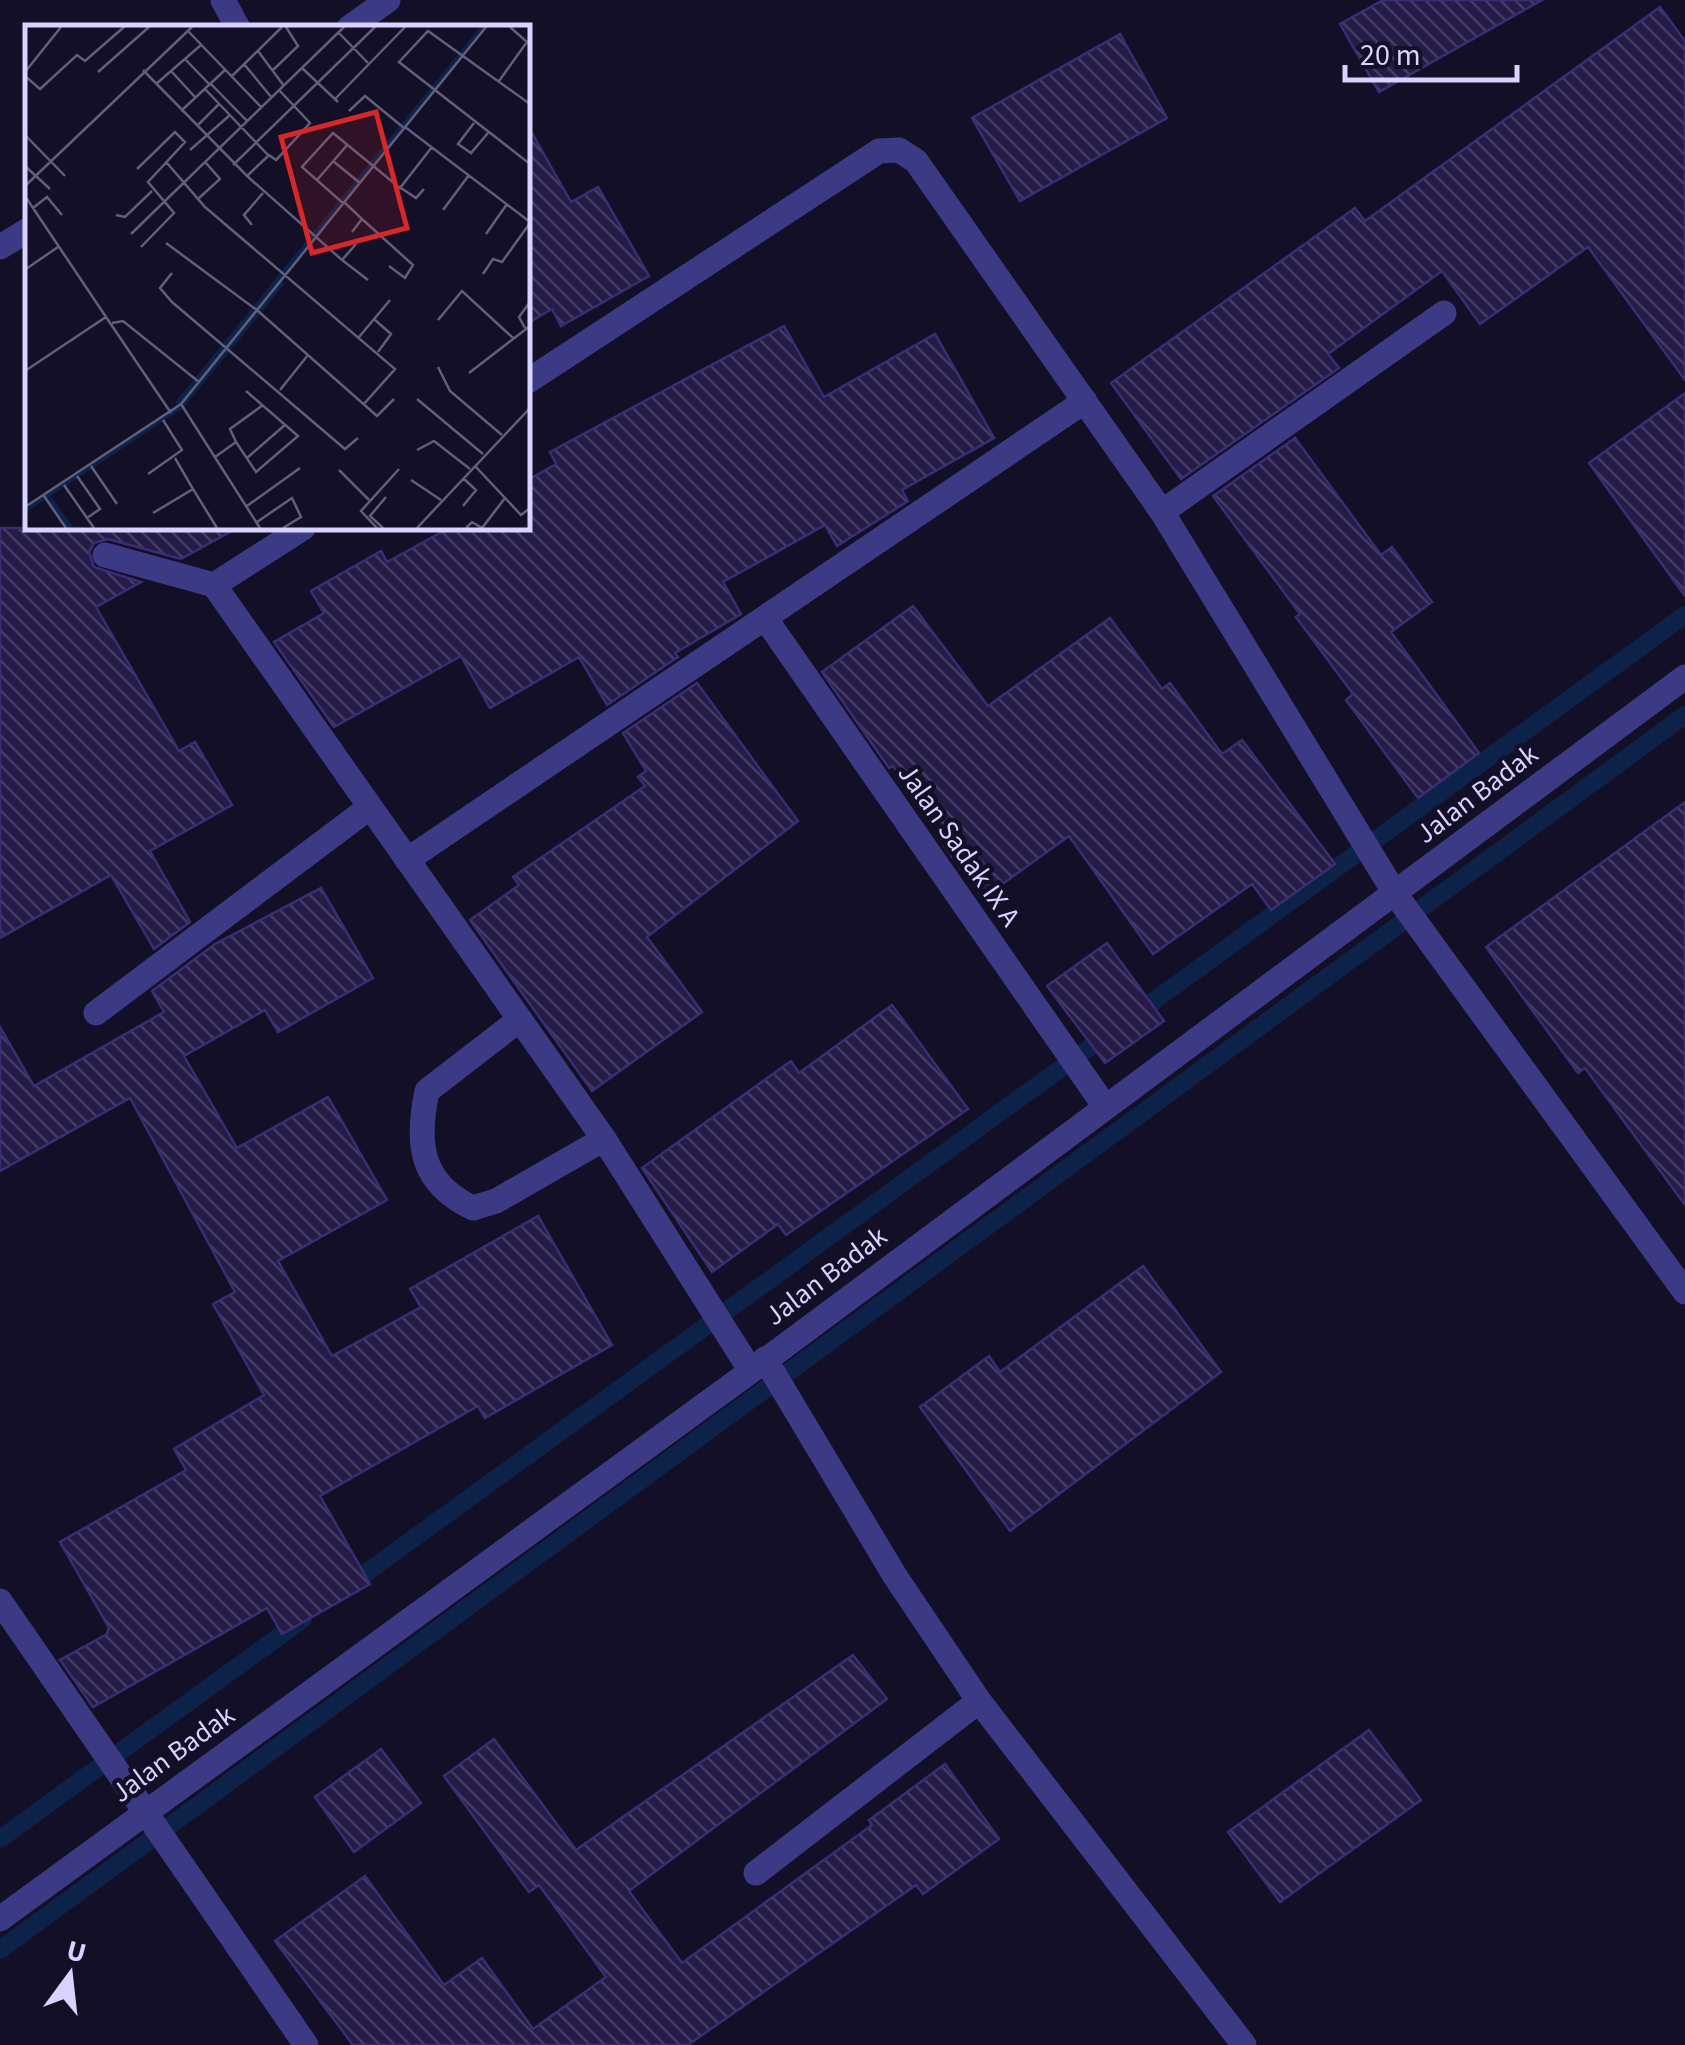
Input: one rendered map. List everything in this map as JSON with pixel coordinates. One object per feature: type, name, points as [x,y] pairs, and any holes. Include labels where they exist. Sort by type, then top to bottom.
[{"type":"street","points":[[223,0],[236,25]]},
{"type":"street","points":[[353,25],[388,0]]},
{"type":"street","points":[[530,380],[879,151],[899,150],[916,161],[1162,512],[1396,895],[1685,1292]]},
{"type":"street","points":[[1162,512],[1444,313]]},
{"type":"street","points":[[408,860],[1085,401]]},
{"type":"street","points":[[214,586],[300,530]]},
{"type":"street","points":[[105,555],[214,586],[604,1139],[979,1701],[1244,2045]]},
{"type":"street","name":"Jalan Sadak IX A","points":[[765,618],[1104,1106]]},
{"type":"street","name":"Jalan Badak","points":[[0,1919],[1396,895],[1685,677]]},
{"type":"street","points":[[96,1013],[370,807]]},
{"type":"street","points":[[519,1020],[427,1092],[420,1122],[422,1158],[450,1197],[473,1208],[496,1200],[604,1139]]},
{"type":"street","points":[[0,1601],[148,1810],[306,2045]]},
{"type":"street","points":[[756,1873],[979,1701]]},
{"type":"building","points":[[1383,0],[1542,0],[1379,92],[1340,24]]},
{"type":"building","points":[[1660,7],[1685,41],[1685,380],[1588,247],[1480,324],[1442,271],[1328,354],[1339,368],[1181,479],[1111,383],[1355,208],[1365,221]]},
{"type":"building","points":[[1120,34],[1167,118],[1020,201],[972,118]]},
{"type":"building","points":[[530,130],[571,202],[598,187],[649,276],[561,326],[552,309],[530,322]]},
{"type":"building","points":[[784,326],[824,397],[935,334],[994,438],[902,490],[908,501],[837,546],[825,525],[723,582],[741,614],[675,653],[678,657],[607,705],[579,657],[490,708],[461,656],[334,727],[274,642],[324,613],[311,591],[381,551],[387,562],[445,530],[530,530],[530,479],[556,464],[550,452]]},
{"type":"building","points":[[1685,393],[1685,596],[1589,463]]},
{"type":"building","points":[[1295,438],[1381,555],[1392,547],[1432,602],[1391,632],[1479,753],[1418,798],[1346,700],[1353,694],[1296,617],[1300,614],[1213,496]]},
{"type":"building","points":[[0,528],[233,530],[181,559],[108,539],[94,543],[89,552],[94,567],[141,582],[96,607],[179,751],[195,742],[232,805],[150,851],[190,922],[154,949],[111,875],[0,938]]},
{"type":"building","points":[[913,606],[988,706],[1110,618],[1162,689],[1170,683],[1222,754],[1242,740],[1335,864],[1271,910],[1252,884],[1153,954],[1069,836],[983,898],[944,846],[949,843],[893,766],[889,768],[822,672]]},
{"type":"building","points":[[697,683],[798,821],[647,937],[702,1012],[592,1091],[470,920],[519,885],[513,877],[645,786],[638,777],[646,771],[623,733]]},
{"type":"building","points":[[1685,802],[1685,1205],[1585,1068],[1578,1073],[1486,947]]},
{"type":"building","points":[[321,888],[373,978],[278,1032],[265,1010],[184,1056],[237,1148],[328,1097],[387,1200],[278,1261],[332,1356],[421,1307],[410,1289],[538,1216],[612,1345],[485,1418],[478,1406],[320,1496],[370,1584],[282,1634],[267,1608],[93,1707],[60,1660],[107,1634],[109,1628],[60,1542],[186,1470],[174,1449],[264,1395],[213,1304],[235,1292],[130,1098],[0,1171],[0,1027],[34,1086],[164,1012],[152,991],[215,944]]},
{"type":"building","points":[[1107,943],[1164,1021],[1105,1063],[1047,986]]},
{"type":"building","points":[[892,1005],[968,1109],[786,1235],[778,1224],[712,1272],[642,1168],[791,1061],[799,1073]]},
{"type":"building","points":[[1143,1266],[1221,1372],[1010,1531],[920,1407],[989,1356],[1000,1372]]},
{"type":"building","points":[[853,1655],[887,1699],[629,1891],[682,1963],[872,1825],[869,1820],[945,1764],[999,1839],[923,1894],[916,1885],[688,2045],[353,2045],[275,1941],[365,1876],[444,1985],[482,1958],[533,2029],[606,1977],[539,1885],[529,1892],[444,1776],[494,1739],[576,1850]]},
{"type":"building","points":[[1369,1730],[1421,1800],[1280,1902],[1228,1832]]},
{"type":"building","points":[[381,1749],[421,1803],[354,1852],[315,1797]]},
{"type":"waterway","points":[[1133,1016],[1685,615]]},
{"type":"waterway","points":[[0,1950],[1685,715]]},
{"type":"waterway","points":[[348,1586],[1108,1034]]},
{"type":"waterway","points":[[0,1839],[303,1619]]}]
